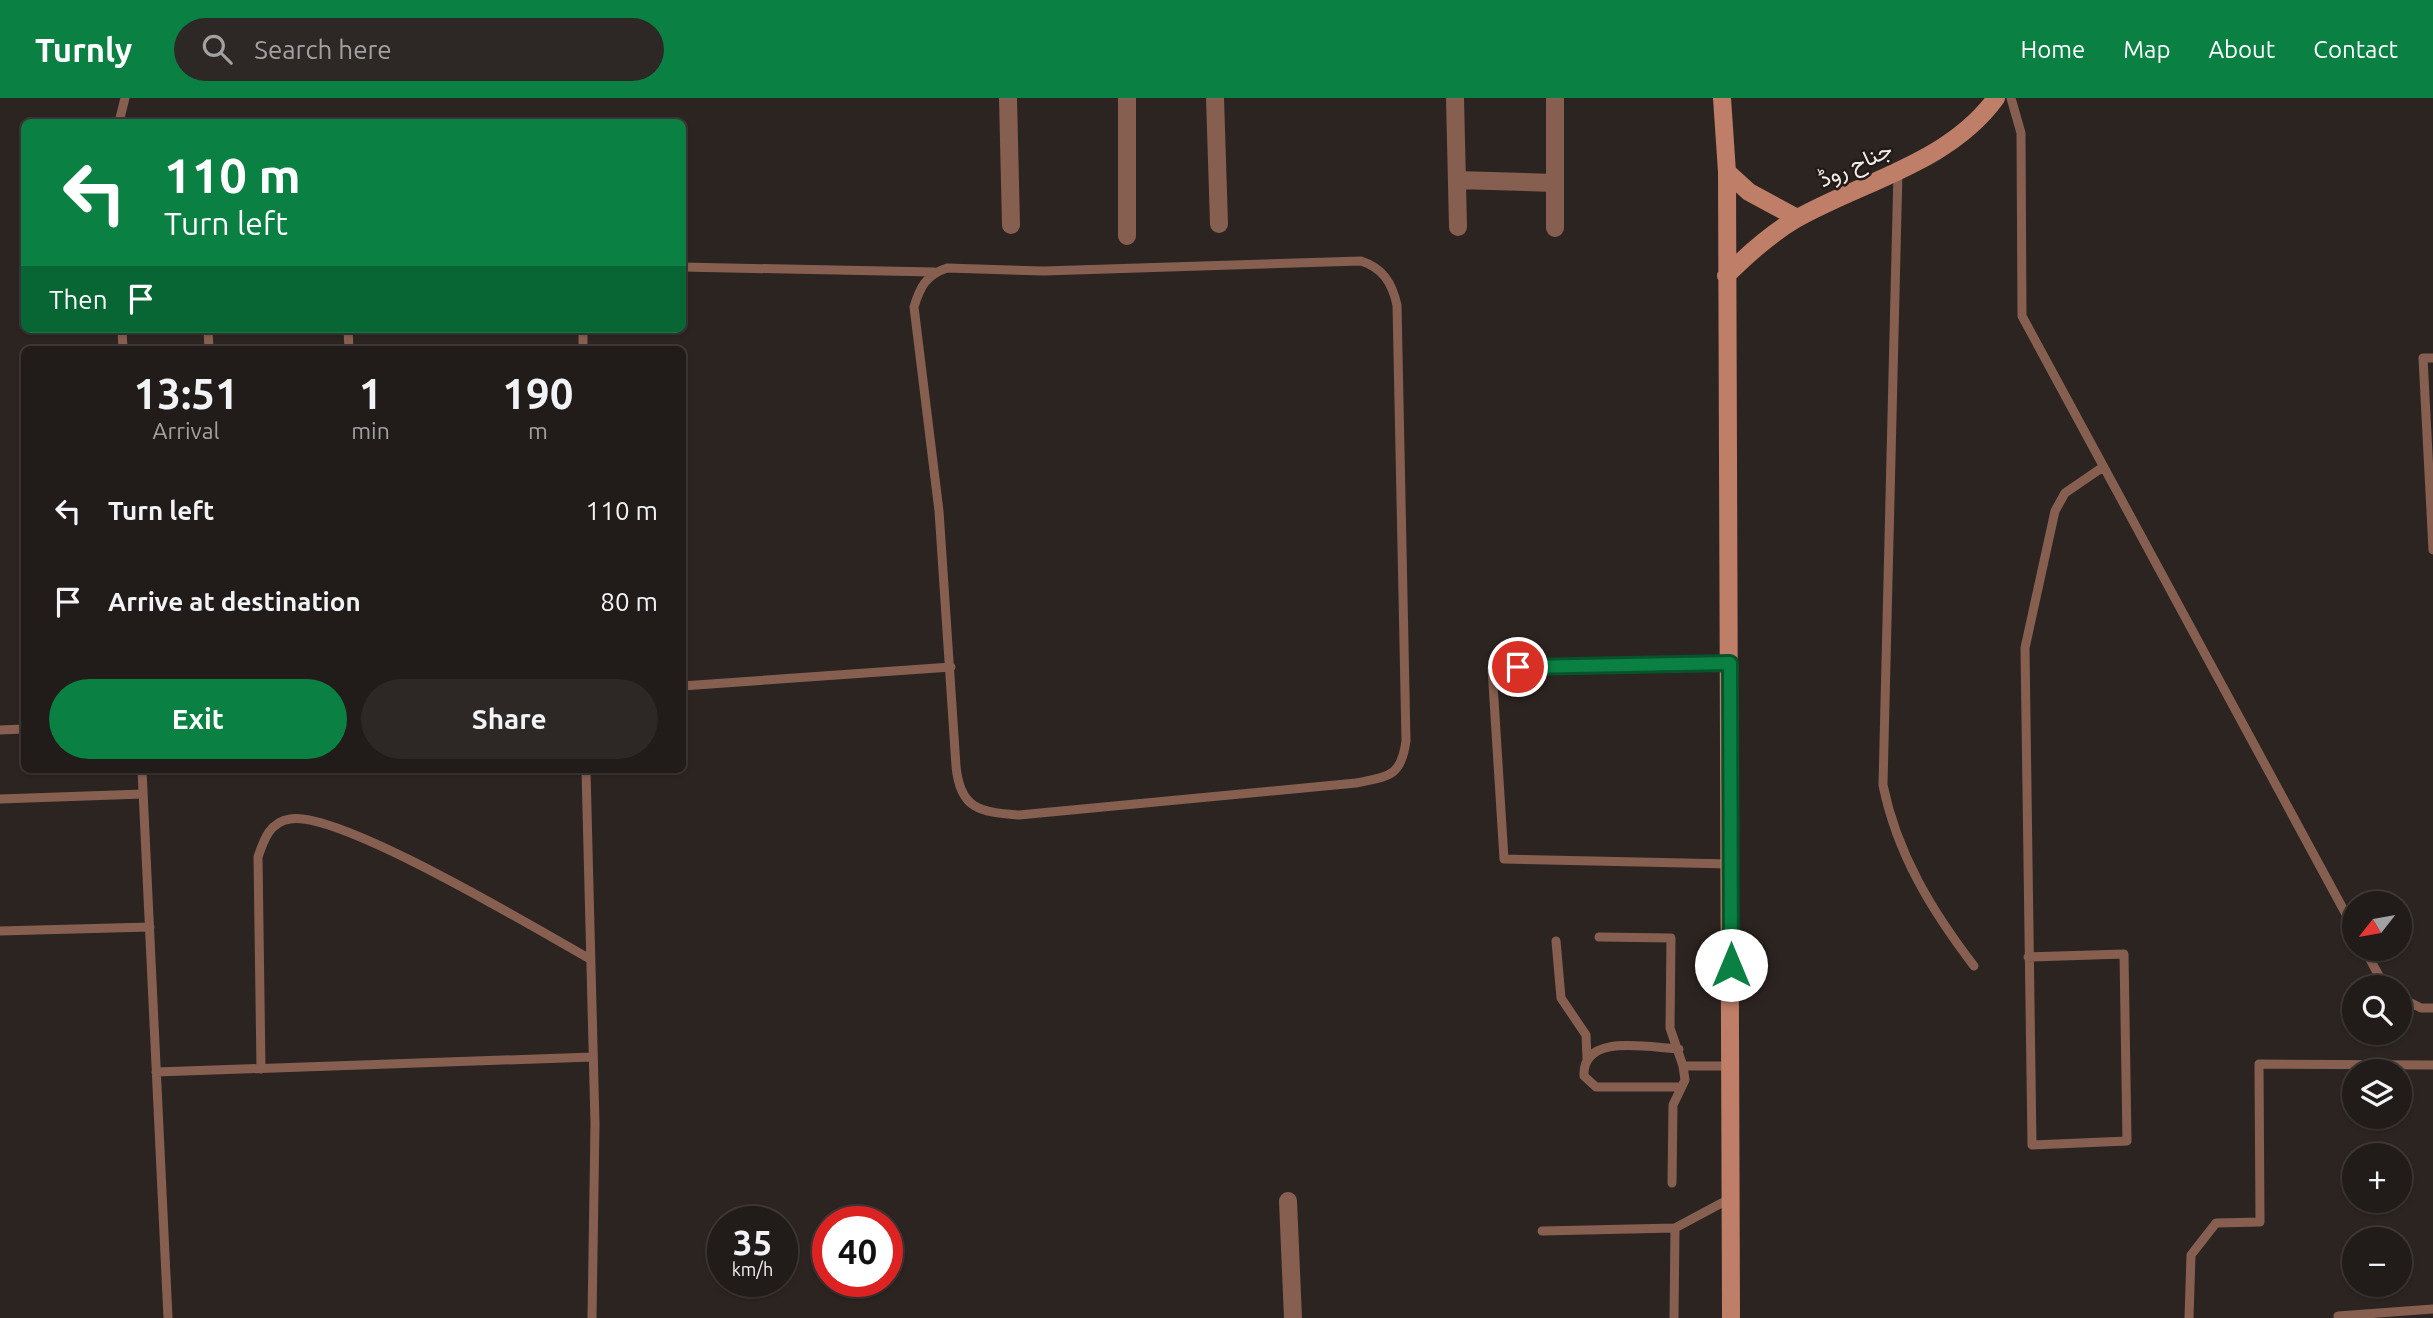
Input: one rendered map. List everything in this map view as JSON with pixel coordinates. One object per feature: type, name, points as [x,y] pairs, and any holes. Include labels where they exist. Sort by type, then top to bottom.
[{"type":"street","points":[[1009,98],[1012,225]]},
{"type":"street","points":[[1127,98],[1127,236]]},
{"type":"street","points":[[1215,98],[1219,224]]},
{"type":"street","points":[[1455,98],[1458,227]]},
{"type":"street","points":[[1555,98],[1555,228]]},
{"type":"street","points":[[1722,98],[1727,172],[1731,1318]]},
{"type":"street","name":"جناح روڈ","points":[[1726,276],[1769,237],[1797,219],[1898,171],[1955,139],[1985,114],[1996,98]]},
{"type":"street","points":[[1727,172],[1749,192],[1797,219]]},
{"type":"street","points":[[1457,180],[1555,183]]},
{"type":"street","points":[[1289,1201],[1293,1318]]},
{"type":"lane","points":[[120,119],[125,98]]},
{"type":"lane","points":[[2011,98],[2021,133],[2022,316],[2342,907]]},
{"type":"lane","points":[[1898,171],[1883,785],[1890,822],[1913,873],[1945,929],[1974,966]]},
{"type":"lane","points":[[686,267],[934,272],[947,268],[1056,271],[1361,261],[1379,268],[1393,289],[1397,305],[1406,741],[1403,763],[1388,776],[1356,783],[1019,815],[989,813],[967,800],[958,787],[939,511],[914,307],[920,287],[934,272]]},
{"type":"lane","points":[[2433,358],[2423,358],[2433,550]]},
{"type":"lane","points":[[2028,957],[2124,954],[2127,1141],[2032,1144],[2028,957],[2025,648],[2055,511],[2065,493],[2103,467]]},
{"type":"lane","points":[[1730,663],[1492,668],[1504,859],[1731,864]]},
{"type":"lane","points":[[686,686],[951,667]]},
{"type":"lane","points":[[0,730],[21,729]]},
{"type":"lane","points":[[142,773],[168,1318]]},
{"type":"lane","points":[[586,773],[593,1057],[592,1318]]},
{"type":"lane","points":[[0,799],[143,794]]},
{"type":"lane","points":[[261,1069],[258,857],[269,831],[288,819],[317,820],[415,862],[590,959]]},
{"type":"lane","points":[[0,931],[150,927]]},
{"type":"lane","points":[[1599,937],[1671,938],[1670,1028],[1684,1066],[1685,1080],[1673,1105],[1672,1183]]},
{"type":"lane","points":[[1556,941],[1562,1004],[1586,1035],[1587,1059],[1584,1076],[1596,1087],[1681,1087]]},
{"type":"lane","points":[[2412,1004],[2421,1008],[2433,1008]]},
{"type":"lane","points":[[1587,1059],[1594,1051],[1614,1046],[1679,1049]]},
{"type":"lane","points":[[156,1072],[593,1057]]},
{"type":"lane","points":[[2189,1318],[2191,1255],[2216,1223],[2260,1222],[2259,1064],[2433,1065]]},
{"type":"lane","points":[[1684,1066],[1731,1066]]},
{"type":"lane","points":[[1542,1231],[1675,1228],[1731,1198]]},
{"type":"lane","points":[[1674,1318],[1675,1228]]},
{"type":"lane","points":[[2338,1317],[2403,1315],[2433,1309]]},
{"type":"route","points":[[1518,667],[1730,663],[1731,965]]}]
